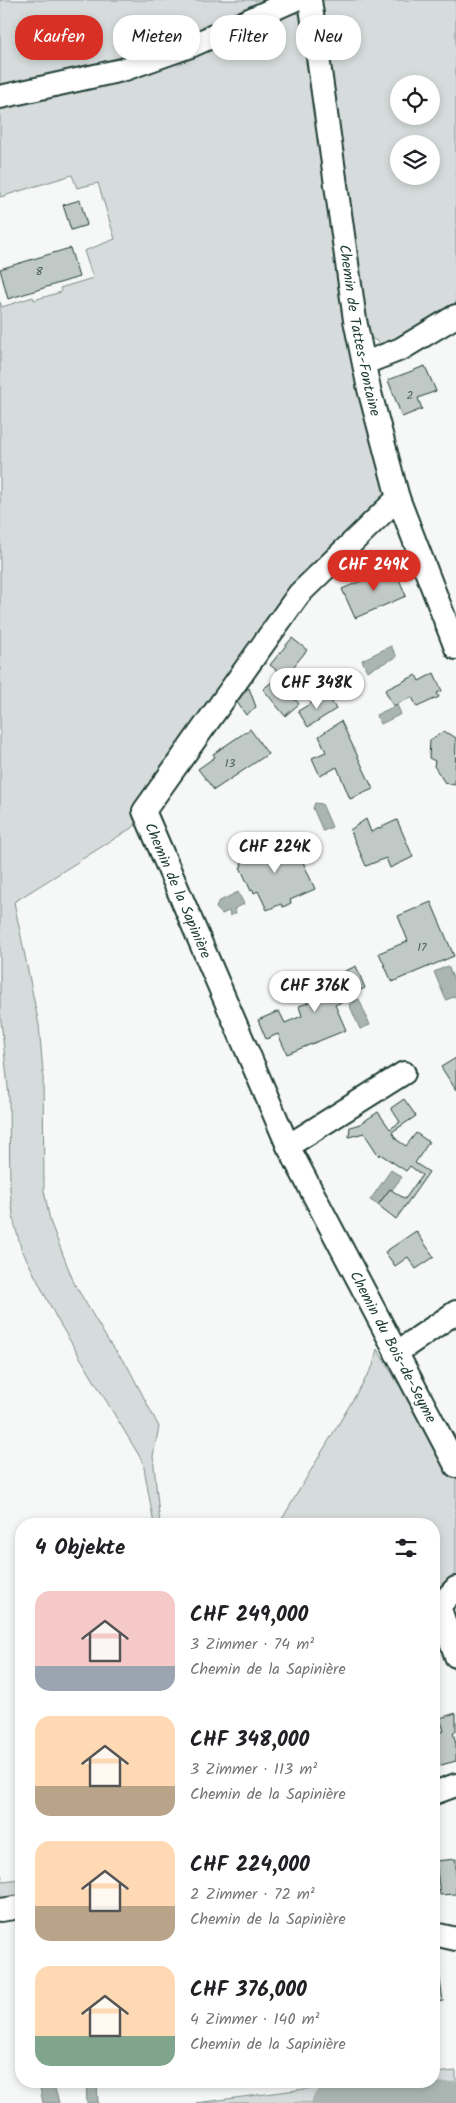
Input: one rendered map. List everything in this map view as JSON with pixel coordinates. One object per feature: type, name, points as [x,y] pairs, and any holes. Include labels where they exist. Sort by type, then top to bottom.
[{"type":"street","points":[[0,97],[122,70],[193,45],[294,0]]},
{"type":"street","name":"Chemin de Tattes-Fontaine","points":[[310,0],[355,320],[370,389],[398,498],[456,648]]},
{"type":"street","points":[[365,363],[401,349],[456,316]]},
{"type":"street","name":"Chemin de la Sapinière","points":[[346,1254],[288,1146],[144,810],[299,594],[398,498]]},
{"type":"street","points":[[288,1146],[404,1073]]},
{"type":"street","name":"Chemin du Bois-de-Seyme","points":[[346,1254],[456,1466]]},
{"type":"street","points":[[396,1353],[456,1312]]},
{"type":"street","points":[[440,1605],[456,1588]]},
{"type":"street","points":[[440,1609],[456,1656]]},
{"type":"street","points":[[440,1792],[456,1785]]},
{"type":"street","points":[[0,1910],[15,1908]]},
{"type":"street","points":[[440,1935],[456,1939]]},
{"type":"shaded area","points":[[0,0],[272,0],[238,15],[210,15],[210,27],[200,32],[200,15],[113,15],[113,60],[122,60],[0,88]]},
{"type":"shaded area","points":[[321,0],[456,0],[456,306],[389,345],[383,345],[368,336],[329,60],[361,60],[361,15],[323,15]]},
{"type":"shaded area","points":[[289,13],[305,14],[296,15],[296,60],[313,60],[392,496],[290,594],[132,809],[141,822],[14,902],[39,1025],[43,1072],[44,1190],[50,1221],[74,1283],[110,1344],[128,1367],[159,1427],[153,1456],[159,1518],[153,1518],[143,1462],[57,1319],[21,1248],[14,1222],[10,1191],[9,1097],[0,1011],[0,302],[2,307],[33,297],[34,300],[61,292],[60,288],[93,278],[84,251],[115,239],[98,183],[77,188],[72,175],[0,197],[0,107],[144,60],[200,60],[200,42],[210,39],[210,60],[286,60],[286,15],[283,15]]},
{"type":"shaded area","points":[[391,646],[397,657],[367,671],[362,660]]},
{"type":"shaded area","points":[[397,705],[401,714],[381,724],[376,715]]},
{"type":"shaded area","points":[[315,803],[322,804],[332,827],[323,831],[313,808]]},
{"type":"shaded area","points":[[238,892],[244,904],[234,909],[236,913],[230,916],[229,911],[222,914],[216,908],[218,902]]},
{"type":"shaded area","points":[[448,966],[456,985],[456,996],[446,1000],[434,972]]},
{"type":"shaded area","points":[[359,999],[370,1025],[360,1029],[349,1004]]},
{"type":"shaded area","points":[[391,1170],[402,1177],[378,1205],[370,1200]]},
{"type":"shaded area","points":[[377,1349],[399,1385],[405,1381],[456,1478],[456,1576],[440,1588],[440,1518],[283,1518],[373,1366]]},
{"type":"shaded area","points":[[0,1871],[3,1881],[15,1880],[15,1896],[0,1899]]},
{"type":"shaded area","points":[[456,2071],[456,2103],[196,2103],[312,2088],[440,2088],[440,2072]]},
{"type":"shaded area","points":[[40,2088],[55,2088],[59,2103],[43,2103]]},
{"type":"shaded area","points":[[86,2088],[97,2088],[98,2103],[87,2103]]},
{"type":"building","points":[[80,200],[87,225],[71,230],[63,205]]},
{"type":"building","points":[[70,248],[79,277],[8,299],[0,269]]},
{"type":"building","points":[[425,366],[436,391],[418,398],[422,409],[402,417],[388,380]]},
{"type":"building","points":[[394,567],[406,596],[355,618],[342,589]]},
{"type":"building","points":[[292,638],[307,650],[285,677],[270,665]]},
{"type":"building","points":[[434,673],[442,691],[437,693],[439,697],[417,707],[412,697],[393,706],[385,690],[416,675],[419,681]]},
{"type":"building","points":[[277,678],[299,704],[285,716],[263,689]]},
{"type":"building","points":[[249,688],[256,707],[246,715],[234,698]]},
{"type":"building","points":[[327,694],[336,709],[308,727],[298,711]]},
{"type":"building","points":[[341,721],[373,789],[350,799],[337,767],[320,776],[312,758],[326,752],[319,736]]},
{"type":"building","points":[[250,729],[268,754],[214,790],[198,769],[215,757],[213,754]]},
{"type":"building","points":[[443,732],[456,738],[455,785],[445,783],[434,766],[435,761],[429,758],[430,740]]},
{"type":"building","points":[[366,819],[371,832],[397,820],[413,857],[390,868],[386,858],[366,866],[350,830]]},
{"type":"building","points":[[268,835],[279,859],[298,851],[315,889],[290,900],[291,903],[283,907],[281,904],[267,910],[258,891],[254,893],[253,890],[251,891],[240,867],[242,866],[241,863],[248,859],[242,847]]},
{"type":"building","points":[[431,902],[454,956],[392,982],[379,953],[408,941],[398,916]]},
{"type":"building","points":[[356,966],[365,988],[352,994],[353,997],[335,1005],[346,1030],[287,1054],[278,1034],[266,1039],[258,1020],[279,1011],[285,1023],[302,1016],[299,1006],[308,1003],[305,994],[320,988],[318,984]]},
{"type":"building","points":[[456,1058],[456,1090],[441,1067]]},
{"type":"building","points":[[404,1099],[416,1116],[392,1132],[397,1140],[406,1146],[416,1133],[429,1142],[415,1163],[429,1172],[396,1219],[378,1205],[390,1189],[405,1199],[422,1175],[410,1166],[406,1171],[380,1154],[379,1156],[364,1133],[349,1137],[350,1127],[360,1124],[378,1112],[390,1129],[400,1122],[391,1108]]},
{"type":"building","points":[[416,1231],[434,1257],[416,1269],[408,1257],[395,1266],[385,1252]]},
{"type":"building","points":[[456,1713],[456,1732],[453,1732],[456,1744],[456,1761],[440,1765],[440,1732],[444,1731],[440,1718]]},
{"type":"building","points":[[456,1859],[456,1894],[440,1895],[440,1861]]},
{"type":"building","points":[[440,1980],[443,2001],[440,2002]]},
{"type":"waterway","points":[[327,2103],[361,2098],[410,2100],[456,2097]]}]
